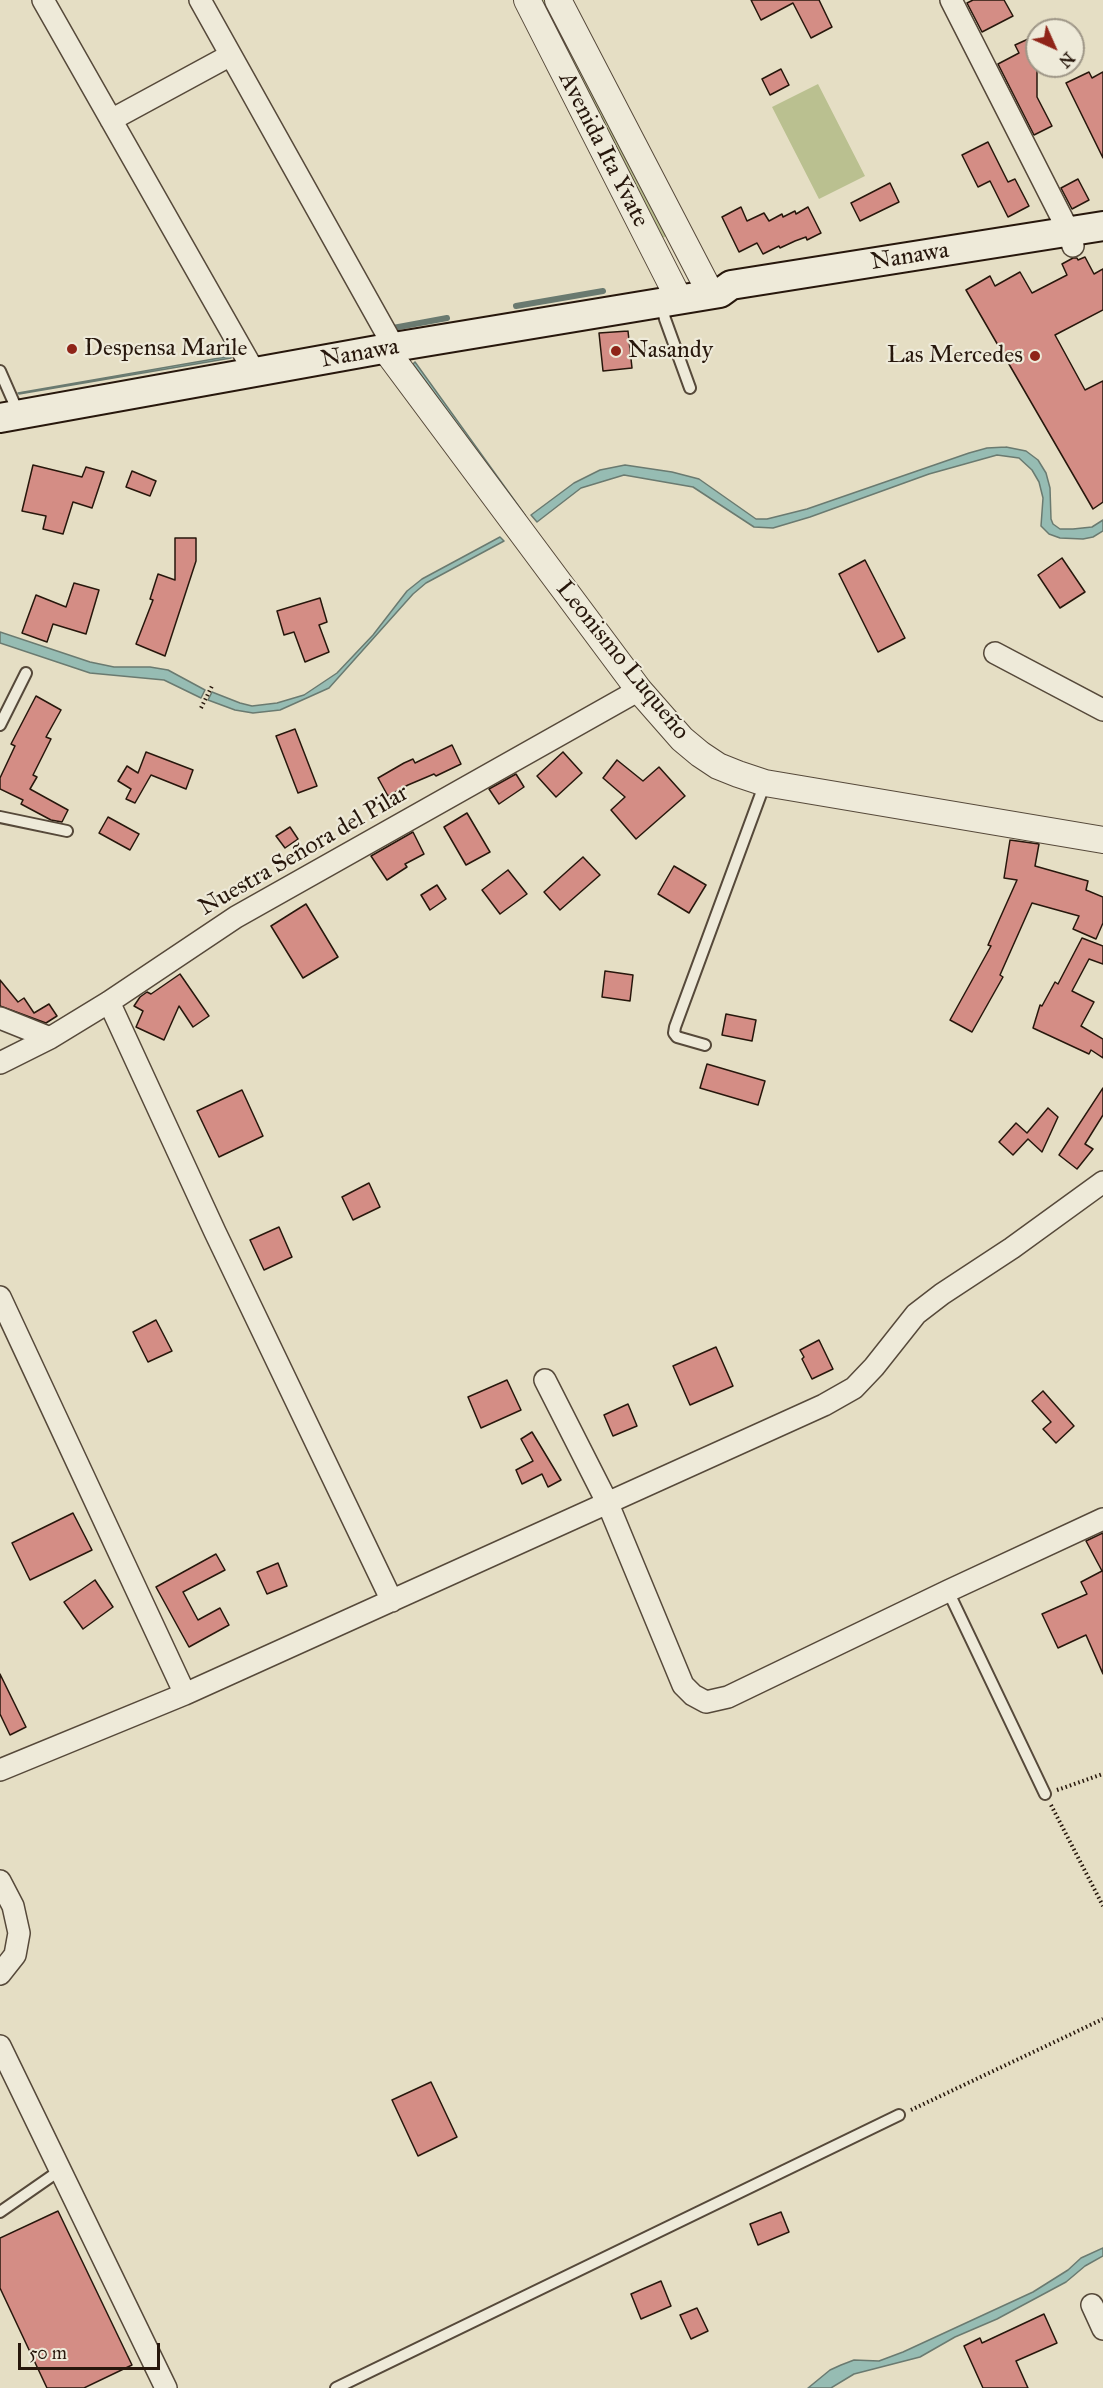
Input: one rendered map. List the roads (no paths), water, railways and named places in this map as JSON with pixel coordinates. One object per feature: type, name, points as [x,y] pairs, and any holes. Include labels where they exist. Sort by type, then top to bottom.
[{"type":"main road","name":"Nanawa","points":[[10,417],[389,348],[670,301],[715,294],[735,298],[1071,239],[1103,226]]},
{"type":"main road","name":"Nanawa","points":[[1071,239],[1103,241]]},
{"type":"street","points":[[43,0],[255,373]]},
{"type":"street","points":[[200,0],[389,348]]},
{"type":"street","name":"Avenida Ita Yvate","points":[[527,0],[670,301]]},
{"type":"street","name":"Avenida Ita Yvate","points":[[558,0],[715,294]]},
{"type":"street","points":[[951,0],[1071,239]]},
{"type":"street","points":[[111,120],[229,56]]},
{"type":"street","name":"Leonismo Luqueño","points":[[389,348],[639,690],[682,739],[700,754],[728,770],[765,783],[1103,840]]},
{"type":"street","points":[[995,652],[1103,710]]},
{"type":"street","name":"Nuestra Señora del Pilar","points":[[0,1063],[50,1038],[109,1002],[236,917],[639,690]]},
{"type":"street","points":[[109,1002],[215,1232],[392,1601]]},
{"type":"street","points":[[0,1018],[50,1038]]},
{"type":"street","points":[[0,1770],[185,1694],[824,1406],[854,1388],[874,1367],[916,1314],[1103,1182]]},
{"type":"street","points":[[0,1297],[185,1694]]},
{"type":"street","points":[[545,1380],[608,1504],[683,1685],[693,1695],[706,1702],[728,1697],[948,1591],[1103,1520]]},
{"type":"street","points":[[0,1881],[13,1906],[19,1933],[15,1955],[0,1974]]},
{"type":"street","points":[[0,2046],[166,2388]]},
{"type":"street","points":[[1092,2305],[1103,2330]]},
{"type":"lane","points":[[670,301],[665,319],[690,388]]},
{"type":"lane","points":[[0,371],[10,417]]},
{"type":"lane","points":[[0,725],[26,673]]},
{"type":"lane","points":[[705,1045],[677,1037],[674,1033],[675,1027],[765,783]]},
{"type":"lane","points":[[0,817],[67,831]]},
{"type":"lane","points":[[948,1591],[1045,1794]]},
{"type":"lane","points":[[336,2388],[899,2115]]},
{"type":"lane","points":[[0,2212],[59,2171]]},
{"type":"water","points":[[231,356],[231,358],[18,393]]},
{"type":"water","points":[[415,362],[525,515],[524,516],[413,364]]},
{"type":"water","points":[[1006,447],[1026,451],[1038,460],[1046,473],[1050,488],[1053,524],[1060,529],[1073,529],[1092,527],[1103,520],[1103,531],[1093,537],[1083,539],[1060,538],[1049,534],[1041,526],[1043,498],[1039,482],[1032,470],[1019,458],[997,455],[929,474],[773,528],[754,527],[693,487],[624,475],[581,488],[537,522],[531,515],[574,483],[600,470],[625,465],[672,472],[699,479],[756,519],[767,519],[807,509],[969,453],[987,448]]},
{"type":"water","points":[[500,537],[504,541],[426,583],[413,594],[329,688],[280,710],[253,713],[235,710],[208,700],[212,692],[252,706],[277,703],[304,695],[337,673],[373,635],[407,591],[422,579]]},
{"type":"water","points":[[0,632],[90,662],[114,667],[150,667],[168,670],[205,690],[201,698],[164,680],[90,673],[0,643]]},
{"type":"water","points":[[1103,2248],[1103,2256],[1085,2266],[1066,2282],[920,2357],[854,2374],[831,2388],[808,2388],[830,2370],[841,2365],[854,2360],[879,2361],[903,2352],[1033,2292],[1068,2270],[1081,2258]]},
{"type":"waterway","points":[[516,306],[603,291]]},
{"type":"waterway","points":[[393,328],[447,318]]},
{"type":"place","name":"Despensa Marile","points":[[72,349]]},
{"type":"place","name":"Nasandy","points":[[616,351]]},
{"type":"place","name":"Las Mercedes","points":[[1035,356]]}]
